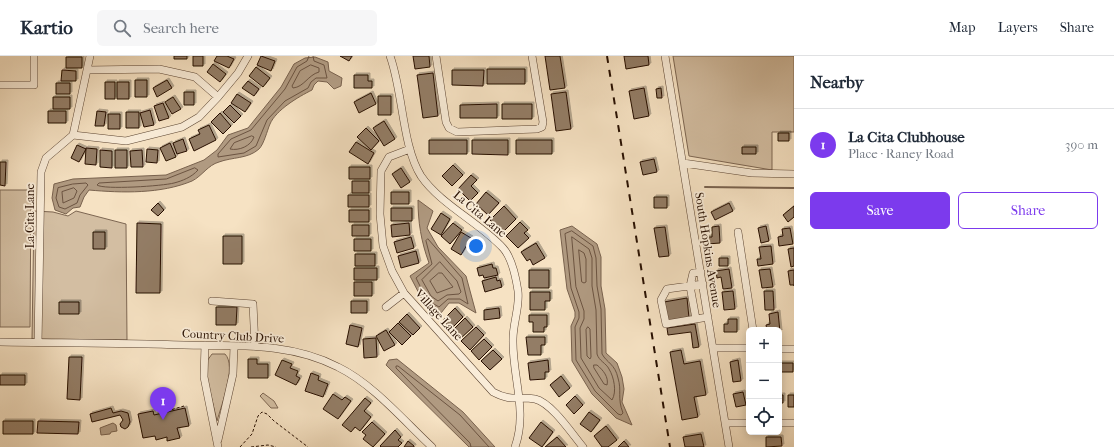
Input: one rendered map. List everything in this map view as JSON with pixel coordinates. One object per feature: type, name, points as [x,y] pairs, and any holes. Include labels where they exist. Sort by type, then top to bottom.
[{"type":"street","points":[[0,84],[34,85],[34,56]]},
{"type":"street","points":[[90,56],[73,135],[126,141],[182,127],[199,118],[238,73],[248,56]]},
{"type":"street","name":"La Cita Lane","points":[[390,56],[395,70],[410,149],[421,175],[432,189],[504,249],[513,270],[518,292],[513,339],[520,399],[520,417],[515,447]]},
{"type":"street","points":[[436,56],[446,122],[449,128],[457,132],[537,129],[542,127],[543,122],[532,56]]},
{"type":"street","name":"South Hopkins Avenue","points":[[665,56],[729,447]]},
{"type":"street","points":[[86,70],[159,68],[195,77],[218,97]]},
{"type":"street","name":"La Cita Lane","points":[[38,342],[41,172],[46,158],[73,135]]},
{"type":"street","name":"Village Lane","points":[[410,149],[389,157],[381,171],[380,193],[383,246],[392,271],[404,293],[493,392],[505,398],[536,399],[548,405],[583,447]]},
{"type":"street","points":[[683,164],[752,173],[794,174]]},
{"type":"street","points":[[738,232],[753,327]]},
{"type":"street","points":[[696,319],[690,286],[693,273],[701,272]]},
{"type":"street","points":[[703,284],[667,289],[661,300],[666,324],[708,318]]},
{"type":"street","points":[[386,307],[404,293]]},
{"type":"street","points":[[212,301],[252,304],[254,347]]},
{"type":"street","name":"Country Club Drive","points":[[0,342],[234,346],[281,348],[299,352],[339,367],[360,380],[432,447]]},
{"type":"street","points":[[205,346],[204,377],[218,444]]},
{"type":"street","points":[[218,444],[233,374],[234,346]]},
{"type":"street","points":[[713,348],[746,348]]},
{"type":"street","points":[[782,348],[794,349]]},
{"type":"street","points":[[725,423],[746,423]]},
{"type":"street","points":[[782,423],[794,423]]},
{"type":"path","points":[[164,395],[168,411],[184,406]]},
{"type":"path","points":[[240,447],[252,434],[258,416],[262,412],[267,414],[308,447]]},
{"type":"path","points":[[251,447],[268,445],[276,447]]},
{"type":"shaded area","points":[[673,56],[794,56],[794,132],[772,132],[772,170],[689,156]]},
{"type":"shaded area","points":[[0,190],[31,190],[30,327],[0,327]]},
{"type":"shaded area","points":[[34,211],[53,212],[68,216],[76,211],[126,224],[127,340],[32,339]]},
{"type":"shaded area","points":[[212,354],[225,354],[229,367],[227,386],[217,421],[207,379],[207,361]]},
{"type":"shaded area","points":[[263,393],[274,401],[278,408],[271,408],[260,396]]},
{"type":"water","points":[[315,57],[328,62],[329,71],[342,78],[341,86],[334,89],[327,82],[318,81],[312,90],[294,100],[277,114],[270,124],[261,147],[250,155],[215,163],[196,179],[167,188],[141,192],[89,190],[80,207],[73,208],[66,214],[55,210],[52,198],[54,184],[73,179],[166,175],[204,160],[217,150],[228,135],[248,128],[281,87],[294,64],[305,58]]},
{"type":"water","points":[[418,200],[433,211],[427,228],[438,247],[466,276],[476,313],[459,303],[449,303],[441,313],[424,303],[410,276],[429,263],[420,232]]},
{"type":"water","points":[[572,226],[597,244],[601,257],[601,286],[605,309],[606,353],[617,363],[624,389],[622,402],[632,425],[616,418],[592,394],[572,361],[571,326],[575,317],[575,312],[567,289],[560,230]]},
{"type":"water","points":[[397,359],[463,412],[495,447],[469,447],[386,365],[389,360]]},
{"type":"water","points":[[113,423],[116,425],[117,431],[111,432],[110,434],[101,435],[100,428]]},
{"type":"building","points":[[174,56],[187,56],[187,59],[174,59]]},
{"type":"building","points":[[193,56],[203,56],[203,66],[193,66]]},
{"type":"building","points":[[217,56],[227,56],[234,59],[229,68],[214,61]]},
{"type":"building","points":[[261,56],[275,61],[271,71],[257,65]]},
{"type":"building","points":[[340,56],[352,56],[349,61]]},
{"type":"building","points":[[413,56],[429,56],[430,67],[415,69]]},
{"type":"building","points":[[545,56],[560,56],[565,88],[550,90]]},
{"type":"building","points":[[624,56],[648,56],[649,65],[626,69]]},
{"type":"building","points":[[66,57],[82,57],[82,68],[66,68]]},
{"type":"building","points":[[213,64],[226,74],[220,82],[207,72]]},
{"type":"building","points":[[256,67],[270,78],[263,87],[249,76]]},
{"type":"building","points":[[487,69],[525,69],[525,84],[487,84]]},
{"type":"building","points":[[62,70],[76,71],[76,81],[61,81]]},
{"type":"building","points":[[452,70],[484,70],[483,86],[452,85]]},
{"type":"building","points":[[433,73],[438,116],[423,118],[417,75]]},
{"type":"building","points":[[354,75],[368,75],[368,81],[372,81],[372,88],[354,88]]},
{"type":"building","points":[[135,80],[147,80],[147,97],[135,97]]},
{"type":"building","points":[[167,80],[172,88],[157,97],[153,88]]},
{"type":"building","points":[[248,81],[259,89],[254,96],[242,88]]},
{"type":"building","points":[[105,82],[115,82],[115,99],[105,99]]},
{"type":"building","points":[[117,82],[129,82],[129,99],[117,99]]},
{"type":"building","points":[[56,83],[70,83],[70,94],[56,94]]},
{"type":"building","points":[[644,88],[649,116],[634,119],[629,91]]},
{"type":"building","points":[[661,88],[662,98],[657,98],[656,89]]},
{"type":"building","points":[[184,92],[194,92],[194,105],[184,105]]},
{"type":"building","points":[[566,92],[571,129],[556,131],[551,94]]},
{"type":"building","points":[[371,93],[376,104],[359,113],[354,102]]},
{"type":"building","points":[[237,94],[251,103],[245,112],[231,103]]},
{"type":"building","points":[[378,96],[391,96],[391,115],[378,115]]},
{"type":"building","points":[[53,97],[70,97],[70,109],[53,109]]},
{"type":"building","points":[[173,97],[181,109],[172,114],[165,102]]},
{"type":"building","points":[[163,103],[169,118],[159,121],[154,106]]},
{"type":"building","points":[[497,104],[497,118],[460,118],[460,105]]},
{"type":"building","points":[[502,104],[532,104],[532,119],[502,119]]},
{"type":"building","points":[[230,105],[241,116],[234,123],[223,112]]},
{"type":"building","points":[[150,110],[154,125],[144,127],[140,113]]},
{"type":"building","points":[[48,111],[66,111],[66,123],[48,123]]},
{"type":"building","points":[[97,111],[106,112],[104,126],[95,126]]},
{"type":"building","points":[[126,112],[139,112],[139,128],[126,128]]},
{"type":"building","points":[[220,113],[231,126],[223,134],[211,122]]},
{"type":"building","points":[[108,114],[120,114],[120,129],[108,129]]},
{"type":"building","points":[[384,121],[395,139],[384,146],[373,128]]},
{"type":"building","points":[[209,125],[216,140],[194,151],[189,139],[200,134],[198,130]]},
{"type":"building","points":[[366,128],[379,141],[371,150],[357,137]]},
{"type":"building","points":[[778,133],[789,133],[789,141],[778,141]]},
{"type":"building","points":[[183,139],[187,151],[177,154],[173,143]]},
{"type":"building","points":[[429,140],[467,140],[467,154],[429,154]]},
{"type":"building","points":[[472,140],[508,140],[508,155],[472,154]]},
{"type":"building","points":[[516,140],[552,140],[552,154],[516,154]]},
{"type":"building","points":[[356,142],[374,153],[368,164],[349,152]]},
{"type":"building","points":[[170,143],[176,157],[166,161],[160,148]]},
{"type":"building","points":[[77,145],[86,149],[79,162],[71,158]]},
{"type":"building","points":[[742,147],[756,147],[756,154],[742,154]]},
{"type":"building","points":[[86,148],[97,149],[96,165],[85,164]]},
{"type":"building","points":[[147,149],[158,150],[157,163],[146,162]]},
{"type":"building","points":[[100,150],[112,151],[112,168],[100,167]]},
{"type":"building","points":[[115,150],[127,150],[127,168],[115,168]]},
{"type":"building","points":[[142,150],[143,167],[131,167],[130,151]]},
{"type":"building","points":[[654,159],[657,172],[643,175],[640,162]]},
{"type":"building","points":[[0,162],[6,162],[5,186],[0,185]]},
{"type":"building","points":[[453,165],[463,175],[452,186],[442,176]]},
{"type":"building","points":[[349,167],[370,167],[370,179],[349,179]]},
{"type":"building","points":[[401,168],[410,182],[401,188],[392,174]]},
{"type":"building","points":[[471,175],[477,180],[471,186],[478,193],[470,201],[458,189]]},
{"type":"building","points":[[352,181],[369,181],[369,193],[352,193]]},
{"type":"building","points":[[391,192],[409,192],[409,204],[391,204]]},
{"type":"building","points":[[486,192],[499,203],[488,215],[476,204]]},
{"type":"building","points":[[348,195],[369,195],[369,207],[348,207]]},
{"type":"building","points":[[654,197],[667,197],[667,208],[654,208]]},
{"type":"building","points":[[158,203],[164,210],[158,216],[151,210]]},
{"type":"building","points":[[729,203],[733,211],[715,220],[711,212]]},
{"type":"building","points":[[504,206],[516,219],[503,232],[490,220]]},
{"type":"building","points":[[794,206],[794,217],[788,222],[783,215]]},
{"type":"building","points":[[391,208],[412,208],[412,221],[391,221]]},
{"type":"building","points":[[349,210],[369,210],[369,222],[349,222]]},
{"type":"building","points":[[441,213],[450,219],[441,235],[431,229]]},
{"type":"building","points":[[520,222],[528,230],[524,233],[529,238],[518,248],[506,236]]},
{"type":"building","points":[[137,223],[161,224],[160,293],[136,293]]},
{"type":"building","points":[[409,223],[410,235],[392,237],[391,225]]},
{"type":"building","points":[[453,223],[462,230],[450,244],[441,236]]},
{"type":"building","points":[[352,225],[369,225],[369,236],[352,236]]},
{"type":"building","points":[[719,226],[720,243],[707,244],[707,237],[712,237],[712,227]]},
{"type":"building","points":[[766,226],[769,241],[761,243],[758,228]]},
{"type":"building","points":[[665,227],[669,256],[659,257],[654,228]]},
{"type":"building","points":[[790,228],[793,244],[779,246],[778,237],[783,236],[782,229]]},
{"type":"building","points":[[93,232],[105,232],[105,249],[93,249]]},
{"type":"building","points":[[461,232],[471,238],[461,255],[451,249]]},
{"type":"building","points":[[223,236],[242,236],[242,264],[223,264]]},
{"type":"building","points":[[411,237],[414,248],[397,253],[394,242]]},
{"type":"building","points":[[354,239],[371,239],[371,251],[354,251]]},
{"type":"building","points":[[536,243],[545,258],[533,265],[530,259],[527,261],[521,252]]},
{"type":"building","points":[[771,246],[773,264],[758,266],[757,259],[761,259],[759,247]]},
{"type":"building","points":[[794,248],[794,266],[791,267],[788,249]]},
{"type":"building","points":[[416,251],[419,263],[401,268],[398,256]]},
{"type":"building","points":[[355,254],[375,254],[375,266],[355,266]]},
{"type":"building","points":[[719,258],[728,258],[728,266],[719,266]]},
{"type":"building","points":[[492,264],[493,268],[496,268],[498,275],[484,278],[483,275],[479,276],[477,268]]},
{"type":"building","points":[[354,268],[377,268],[377,280],[354,280]]},
{"type":"building","points":[[729,269],[732,288],[723,289],[721,277],[717,278],[716,271]]},
{"type":"building","points":[[770,269],[773,287],[762,288],[759,270]]},
{"type":"building","points":[[529,270],[549,270],[549,288],[529,288]]},
{"type":"building","points":[[794,270],[794,285],[790,285],[788,271]]},
{"type":"building","points":[[496,277],[497,281],[500,280],[502,287],[485,292],[482,281]]},
{"type":"building","points":[[354,282],[372,282],[372,296],[354,296]]},
{"type":"building","points":[[733,291],[735,309],[724,310],[722,292]]},
{"type":"building","points":[[764,291],[773,291],[774,310],[765,310]]},
{"type":"building","points":[[530,292],[550,292],[550,301],[545,301],[545,310],[530,310]]},
{"type":"building","points":[[687,298],[689,318],[667,321],[664,302]]},
{"type":"building","points":[[351,301],[367,301],[367,313],[351,313]]},
{"type":"building","points":[[59,302],[79,302],[79,314],[59,314]]},
{"type":"building","points":[[216,307],[237,307],[236,325],[216,325]]},
{"type":"building","points":[[455,308],[463,317],[451,329],[443,320]]},
{"type":"building","points":[[499,308],[500,318],[484,320],[484,310]]},
{"type":"building","points":[[778,312],[780,327],[766,327],[766,325],[770,324],[769,314]]},
{"type":"building","points":[[407,314],[420,328],[413,335],[399,322]]},
{"type":"building","points":[[529,315],[547,315],[547,327],[544,327],[544,332],[533,332],[533,322],[529,322]]},
{"type":"building","points":[[465,318],[473,327],[460,339],[452,331]]},
{"type":"building","points":[[728,319],[737,319],[737,332],[724,332],[724,324],[728,324]]},
{"type":"building","points":[[398,323],[411,336],[402,345],[389,332]]},
{"type":"building","points":[[695,324],[699,347],[693,348],[691,332],[668,335],[667,328]]},
{"type":"building","points":[[350,325],[362,328],[358,347],[346,344]]},
{"type":"building","points":[[476,327],[484,335],[470,350],[461,341]]},
{"type":"building","points":[[386,330],[395,345],[384,351],[376,336]]},
{"type":"building","points":[[526,337],[545,337],[545,345],[541,345],[541,355],[528,355]]},
{"type":"building","points":[[376,338],[377,357],[364,358],[363,339]]},
{"type":"building","points":[[484,339],[492,347],[479,360],[471,351]]},
{"type":"building","points":[[493,350],[502,359],[490,370],[481,361]]},
{"type":"building","points":[[681,350],[684,364],[700,361],[706,395],[694,397],[698,417],[682,420],[670,352]]},
{"type":"building","points":[[69,357],[82,357],[80,400],[67,399]]},
{"type":"building","points":[[248,359],[257,359],[257,364],[268,364],[268,378],[248,378]]},
{"type":"building","points":[[282,360],[292,364],[290,368],[298,371],[296,376],[300,378],[296,385],[275,375]]},
{"type":"building","points":[[548,360],[549,372],[545,372],[545,379],[530,380],[528,363]]},
{"type":"building","points":[[738,360],[741,381],[733,382],[730,362]]},
{"type":"building","points":[[782,363],[793,363],[793,372],[782,372]]},
{"type":"building","points":[[311,373],[319,376],[318,380],[328,384],[323,397],[305,391]]},
{"type":"building","points":[[0,375],[25,375],[25,385],[0,385]]},
{"type":"building","points":[[561,376],[570,388],[559,397],[550,385]]},
{"type":"building","points":[[743,392],[746,405],[736,407],[733,394]]},
{"type":"building","points":[[333,394],[342,400],[345,397],[351,401],[338,419],[323,409]]},
{"type":"building","points":[[788,395],[794,395],[794,407],[788,407]]},
{"type":"building","points":[[575,396],[583,405],[574,414],[566,405]]},
{"type":"building","points":[[168,398],[169,404],[163,405],[161,399]]},
{"type":"building","points":[[365,398],[371,403],[364,411],[371,417],[360,431],[355,427],[351,432],[342,425]]},
{"type":"building","points":[[169,404],[170,411],[165,412],[164,405]]},
{"type":"building","points":[[111,408],[113,413],[121,411],[128,413],[130,422],[128,427],[125,429],[121,427],[120,424],[123,420],[120,415],[92,422],[90,414]]},
{"type":"building","points":[[185,408],[189,426],[177,428],[180,438],[167,441],[167,437],[156,440],[155,436],[143,438],[138,414],[153,411],[154,415]]},
{"type":"building","points":[[589,412],[600,420],[591,432],[580,424]]},
{"type":"building","points":[[3,421],[33,421],[33,434],[3,434]]},
{"type":"building","points":[[38,421],[79,422],[78,434],[37,433]]},
{"type":"building","points":[[372,422],[385,434],[373,447],[363,439],[366,435],[362,432]]},
{"type":"building","points":[[541,422],[553,432],[542,447],[529,438]]},
{"type":"building","points":[[606,426],[617,440],[608,447],[602,447],[594,436]]},
{"type":"building","points":[[395,430],[401,437],[398,440],[402,443],[398,447],[381,447],[380,446]]},
{"type":"building","points":[[701,434],[704,447],[685,447],[683,437]]},
{"type":"building","points":[[557,437],[566,447],[545,447]]},
{"type":"building","points":[[766,437],[781,437],[782,446],[766,447]]},
{"type":"building","points":[[408,441],[414,446],[414,447],[404,447]]},
{"type":"building","points":[[624,441],[629,447],[618,447]]},
{"type":"waterway","points":[[705,187],[794,188]]},
{"type":"railway","points":[[607,56],[670,447]]},
{"type":"place","name":"La Cita Clubhouse","points":[[163,420]]}]
